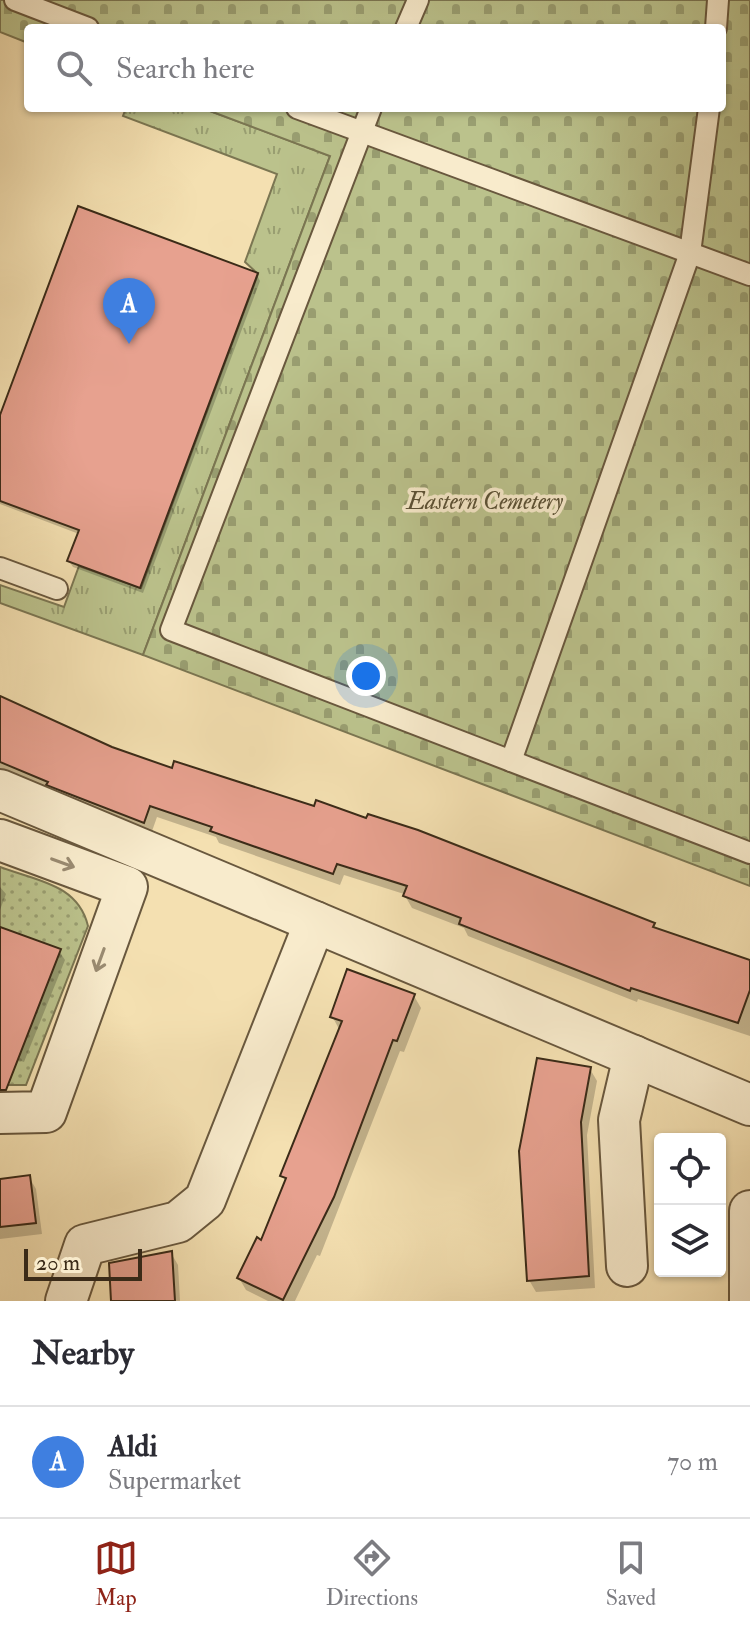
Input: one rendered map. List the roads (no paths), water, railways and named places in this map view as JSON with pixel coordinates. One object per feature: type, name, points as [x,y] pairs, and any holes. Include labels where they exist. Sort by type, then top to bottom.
[{"type":"street","points":[[0,790],[750,1105]]},
{"type":"street","points":[[0,840],[127,887],[46,1112],[0,1113]]},
{"type":"street","points":[[66,1301],[85,1245],[178,1222],[205,1200],[315,922]]},
{"type":"street","points":[[627,1266],[619,1120],[634,1056]]},
{"type":"street","points":[[750,1211],[750,1301]]},
{"type":"lane","points":[[15,0],[78,24]]},
{"type":"lane","points":[[408,24],[418,0]]},
{"type":"lane","points":[[716,24],[718,0]]},
{"type":"lane","points":[[308,112],[750,275]]},
{"type":"lane","points":[[369,112],[171,630],[750,853]]},
{"type":"lane","points":[[511,761],[690,253],[708,112]]},
{"type":"lane","points":[[0,568],[57,589]]},
{"type":"place","name":"Aldi","points":[[129,344]]},
{"type":"park label","name":"Eastern Cemetery","points":[[485,501]]}]
